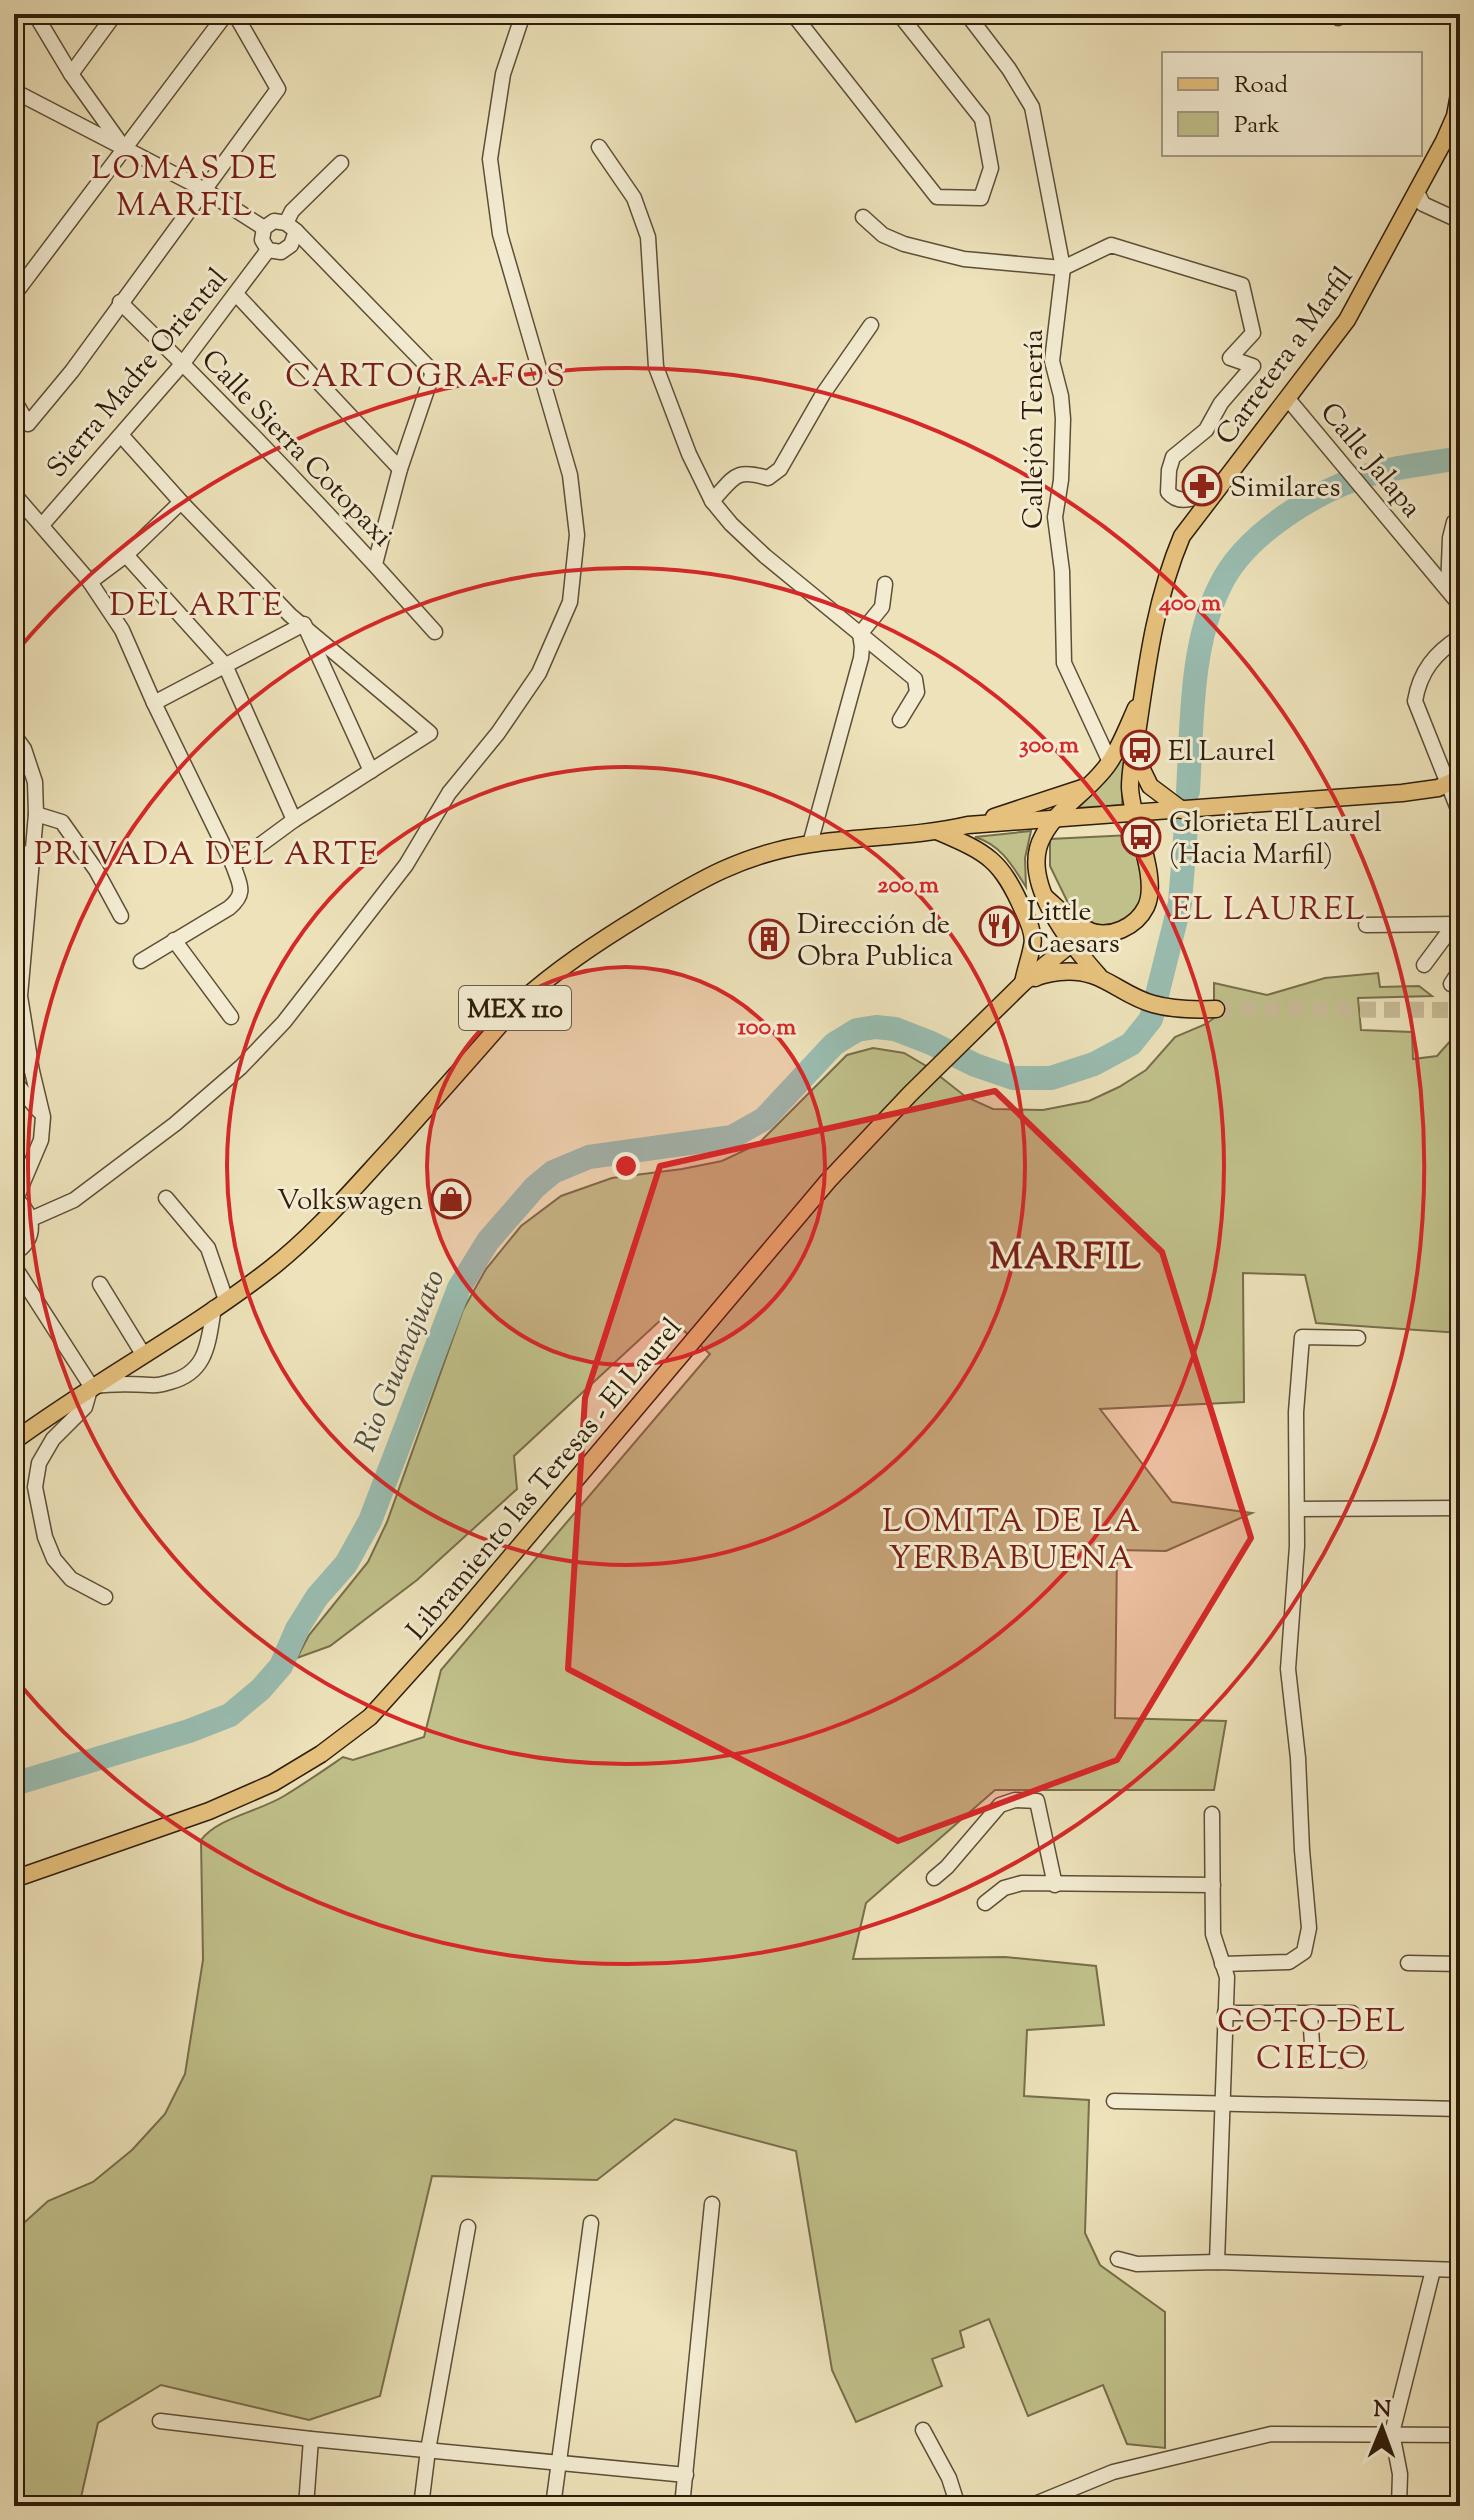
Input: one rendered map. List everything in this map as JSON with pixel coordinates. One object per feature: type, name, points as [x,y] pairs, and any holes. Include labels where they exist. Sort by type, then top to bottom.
[{"type":"main road","name":"Carretera a Marfil","points":[[1133,814],[1130,785],[1149,645],[1170,564],[1182,536],[1347,320],[1418,194],[1450,129],[1460,89]]},
{"type":"main road","name":"Carretera a Marfil","points":[[1055,820],[1110,762],[1142,696]]},
{"type":"main road","points":[[1134,755],[1150,786],[1182,810]]},
{"type":"main road","points":[[968,825],[1091,785]]},
{"type":"main road","name":"MEX 110","points":[[14,1441],[91,1386],[220,1304],[302,1242],[518,1004],[589,948],[706,875],[748,858],[810,844],[939,832],[968,825],[1182,810],[1452,785]]},
{"type":"main road","points":[[1045,897],[1088,930],[1102,933],[1120,931],[1133,923],[1145,910],[1151,895],[1133,814]]},
{"type":"main road","points":[[1055,820],[1042,837],[1035,865],[1045,897],[1072,946],[1099,976]]},
{"type":"main road","points":[[939,832],[987,854],[1002,869],[1014,889],[1029,924],[1033,945],[1023,983]]},
{"type":"main road","name":"Libramiento las Teresas - El Laurel","points":[[14,1879],[209,1811],[273,1783],[321,1754],[370,1717],[473,1602],[828,1181],[910,1094],[1023,983],[1088,930]]},
{"type":"main road","points":[[1023,983],[1042,974],[1072,971],[1099,976],[1150,1004],[1216,1009]]},
{"type":"street","points":[[35,14],[71,74],[124,148]]},
{"type":"street","points":[[71,74],[115,14]]},
{"type":"street","points":[[14,295],[226,14]]},
{"type":"street","points":[[14,400],[28,424],[72,371],[278,89],[235,14]]},
{"type":"street","points":[[31,1219],[74,1200],[175,1124],[241,1067],[284,1022],[406,865],[449,793],[498,733],[539,673],[570,602],[577,535],[570,475],[500,234],[490,159],[503,74],[523,14]]},
{"type":"street","points":[[793,14],[937,197],[981,198],[991,168],[982,119],[899,14]]},
{"type":"street","name":"Callejón Tenería","points":[[967,14],[1009,69],[1032,107],[1063,268],[1052,361],[1063,419],[1061,480],[1055,517],[1062,571],[1064,663],[1110,762]]},
{"type":"street","points":[[14,91],[203,189],[264,228]]},
{"type":"street","points":[[599,147],[634,198],[648,237],[656,367],[689,454],[712,501],[765,556],[915,679],[917,692],[900,720]]},
{"type":"street","points":[[341,163],[311,189],[292,211],[291,227],[291,245],[281,252],[268,250],[262,240],[264,228],[274,221],[291,227],[433,372],[400,469],[375,564]]},
{"type":"street","points":[[1418,194],[1423,204],[1460,221]]},
{"type":"street","points":[[863,217],[883,235],[964,259],[1063,268],[1111,245],[1242,285],[1253,333],[1230,358],[1253,366],[1221,403],[1206,430],[1173,457],[1169,470],[1168,492],[1174,499],[1184,501],[1220,486]]},
{"type":"street","name":"Sierra Madre Oriental","points":[[42,525],[183,363],[268,250]]},
{"type":"street","points":[[236,294],[400,469]]},
{"type":"street","name":"Calle Sierra Cotopaxi","points":[[120,302],[183,363],[375,564],[435,632]]},
{"type":"street","points":[[712,501],[735,476],[747,472],[768,478],[780,469],[823,394],[871,325]]},
{"type":"street","name":"Calle Jalapa","points":[[1288,399],[1460,605]]},
{"type":"street","points":[[121,435],[290,615],[430,733],[294,820],[233,865]]},
{"type":"street","points":[[14,494],[90,582],[122,630],[241,888],[239,900],[229,908],[141,961]]},
{"type":"street","points":[[90,582],[126,555],[181,502]]},
{"type":"street","points":[[1448,589],[1450,538],[1454,522],[1460,519]]},
{"type":"street","points":[[126,555],[225,665],[294,820]]},
{"type":"street","points":[[810,844],[861,658],[860,634],[882,607],[885,584]]},
{"type":"street","points":[[154,703],[304,624]]},
{"type":"street","points":[[304,624],[371,771]]},
{"type":"street","points":[[1460,637],[1441,649],[1427,667],[1418,682],[1415,701],[1452,785],[1460,814]]},
{"type":"street","points":[[14,735],[24,749],[35,782],[36,814],[20,996],[43,1117],[41,1140],[15,1199],[26,1208],[31,1219],[31,1231],[27,1243],[14,1253]]},
{"type":"street","points":[[36,814],[62,822],[96,870],[121,916]]},
{"type":"street","points":[[14,843],[30,863]]},
{"type":"street","points":[[1366,925],[1456,925]]},
{"type":"street","points":[[1424,965],[1456,925]]},
{"type":"street","points":[[174,940],[231,1017]]},
{"type":"street","points":[[1451,984],[1460,970]]},
{"type":"street","points":[[14,1047],[32,1071]]},
{"type":"street","points":[[14,1081],[43,1117]]},
{"type":"street","points":[[91,1386],[132,1383],[155,1386],[192,1373],[201,1362],[220,1304],[208,1248],[166,1198]]},
{"type":"street","points":[[14,1266],[91,1386],[85,1407],[53,1439],[39,1463],[35,1487],[45,1537],[54,1559],[71,1579],[105,1597]]},
{"type":"street","points":[[100,1284],[143,1354]]},
{"type":"street","points":[[1224,1970],[1289,1962],[1304,1952],[1309,1928],[1298,1758],[1288,1669],[1298,1509],[1296,1412],[1302,1337],[1358,1338]]},
{"type":"street","points":[[1298,1509],[1460,1508]]},
{"type":"street","points":[[934,1878],[1000,1805],[1015,1800],[1037,1801],[1055,1885]]},
{"type":"street","points":[[1212,1814],[1213,1934],[1224,1970],[1225,2013],[1217,2262]]},
{"type":"street","points":[[985,1903],[1004,1888],[1022,1883],[1213,1885]]},
{"type":"street","points":[[1408,1963],[1460,1964]]},
{"type":"street","points":[[1225,2013],[1352,2013]]},
{"type":"street","points":[[1310,2013],[1313,2059],[1359,2061]]},
{"type":"street","points":[[1114,2101],[1460,2109]]},
{"type":"street","points":[[682,2506],[712,2204]]},
{"type":"street","points":[[553,2506],[591,2223]]},
{"type":"street","points":[[421,2506],[468,2227]]},
{"type":"street","points":[[1118,2259],[1137,2264],[1217,2262],[1460,2270]]},
{"type":"street","points":[[1399,2506],[1400,2474],[1392,2433],[1433,2270]]},
{"type":"street","points":[[160,2421],[311,2439],[686,2475]]},
{"type":"street","points":[[923,2430],[949,2478],[958,2506]]},
{"type":"street","points":[[1030,2506],[1113,2472],[1271,2434],[1460,2435]]},
{"type":"street","points":[[306,2506],[311,2439]]},
{"type":"highlighted area","points":[[995,1091],[1162,1252],[1251,1538],[1117,1760],[898,1841],[568,1669],[585,1398],[660,1166]]},
{"type":"green space","points":[[1128,750],[1123,772],[1122,805],[1076,808],[1104,781]]},
{"type":"green space","points":[[1031,831],[1025,858],[1026,887],[999,851],[975,837]]},
{"type":"green space","points":[[1131,835],[1143,880],[1141,902],[1135,914],[1110,927],[1086,922],[1068,903],[1050,866],[1050,839]]},
{"type":"green space","points":[[1378,973],[1380,987],[1419,986],[1432,996],[1358,998],[1361,1030],[1412,1032],[1413,1059],[1437,1056],[1460,1030],[1460,1333],[1316,1323],[1305,1275],[1243,1273],[1244,1402],[1100,1409],[1172,1502],[1252,1513],[1166,1551],[1117,1550],[1115,1718],[1226,1721],[1214,1790],[995,1790],[866,1903],[853,1959],[1005,1957],[1096,1966],[1104,2025],[1027,2030],[1024,2096],[1089,2100],[1085,2233],[1100,2265],[1165,2312],[1165,2448],[1127,2444],[1103,2385],[1028,2416],[989,2319],[960,2331],[964,2347],[932,2359],[942,2386],[856,2422],[832,2370],[796,2151],[675,2119],[597,2180],[432,2176],[380,2396],[309,2420],[161,2385],[98,2423],[79,2506],[14,2506],[14,2232],[48,2201],[93,2182],[132,2150],[165,2114],[185,2074],[203,1960],[201,1840],[228,1820],[274,1802],[343,1757],[353,1760],[424,1737],[441,1670],[710,1354],[666,1315],[514,1456],[517,1489],[417,1580],[330,1646],[297,1658],[309,1635],[368,1562],[387,1522],[463,1310],[486,1269],[521,1226],[561,1196],[612,1178],[722,1161],[758,1144],[847,1055],[873,1048],[904,1053],[928,1067],[966,1097],[993,1109],[1043,1110],[1089,1101],[1146,1070],[1175,1037],[1214,1018],[1214,983],[1267,995],[1325,978]]},
{"type":"waterway","points":[[1188,791],[1194,686],[1203,634],[1220,586],[1247,548],[1308,501],[1354,480],[1407,466],[1460,458]]},
{"type":"waterway","name":"Rio Guanajuato","points":[[14,1784],[189,1731],[230,1715],[261,1689],[281,1666],[297,1629],[317,1597],[346,1564],[370,1521],[459,1288],[488,1241],[535,1187],[553,1172],[589,1157],[732,1137],[764,1119],[834,1044],[857,1030],[876,1027],[895,1029],[975,1065],[1013,1078],[1051,1078],[1094,1064],[1131,1044],[1151,1019],[1180,903],[1186,826]]},
{"type":"tunnel","points":[[1216,1009],[1460,1010]]},
{"type":"place","name":"Similares","points":[[1202,486]]},
{"type":"place","name":"El Laurel","points":[[1140,750]]},
{"type":"place","name":"Glorieta El Laurel (Hacia Marfil)","points":[[1141,837]]},
{"type":"place","name":"Little Caesars","points":[[999,926]]},
{"type":"place","name":"Dirección de Obra Publica","points":[[769,939]]},
{"type":"place","name":"Volkswagen","points":[[451,1199]]},
{"type":"district","name":"LOMAS DE MARFIL","points":[[185,186]]},
{"type":"district","name":"CARTOGRAFOS","points":[[426,375]]},
{"type":"district","name":"DEL ARTE","points":[[197,604]]},
{"type":"district","name":"PRIVADA DEL ARTE","points":[[207,853]]},
{"type":"district","name":"EL LAUREL","points":[[1269,908]]},
{"type":"district","name":"MARFIL","points":[[1066,1255]]},
{"type":"district","name":"LOMITA DE LA YERBABUENA","points":[[1012,1538]]},
{"type":"district","name":"COTO DEL CIELO","points":[[1312,2038]]}]
